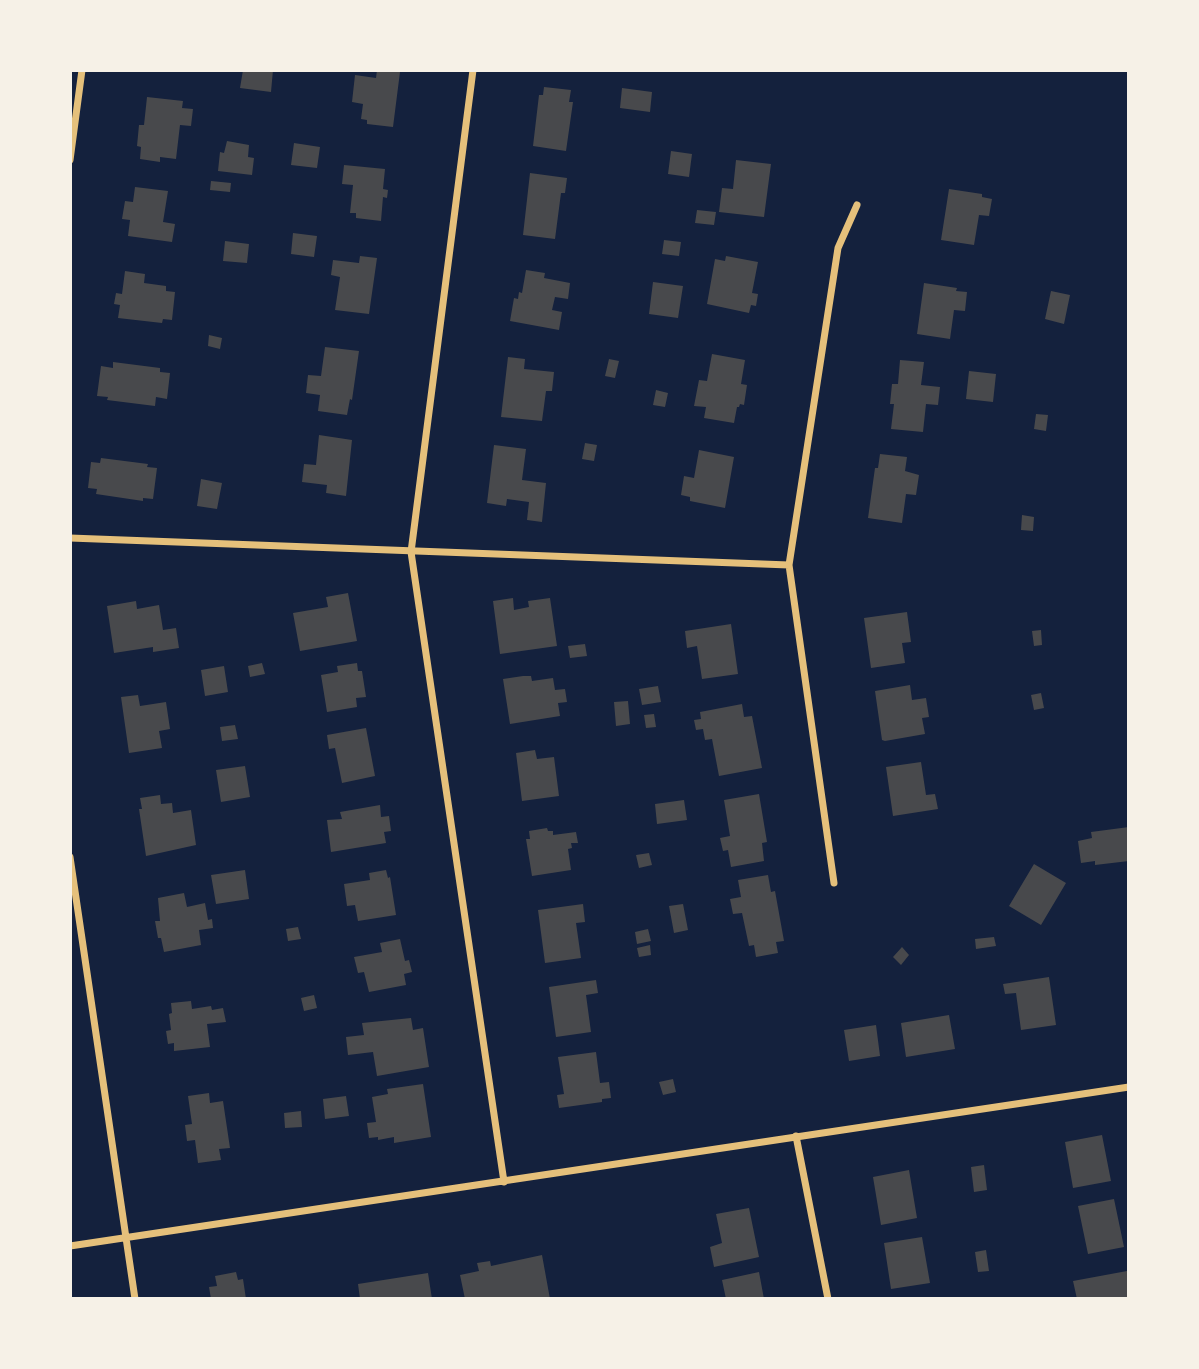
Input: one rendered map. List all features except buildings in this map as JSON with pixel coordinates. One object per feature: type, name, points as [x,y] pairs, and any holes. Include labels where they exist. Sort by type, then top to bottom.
[{"type":"street","points":[[70,160],[82,70]]},
{"type":"street","points":[[473,70],[411,552],[504,1182]]},
{"type":"street","points":[[834,883],[789,565],[838,248],[857,205]]},
{"type":"street","points":[[70,538],[789,565]]},
{"type":"street","points":[[70,857],[135,1299]]},
{"type":"street","points":[[70,1246],[1129,1087]]},
{"type":"street","points":[[796,1136],[828,1299]]}]
